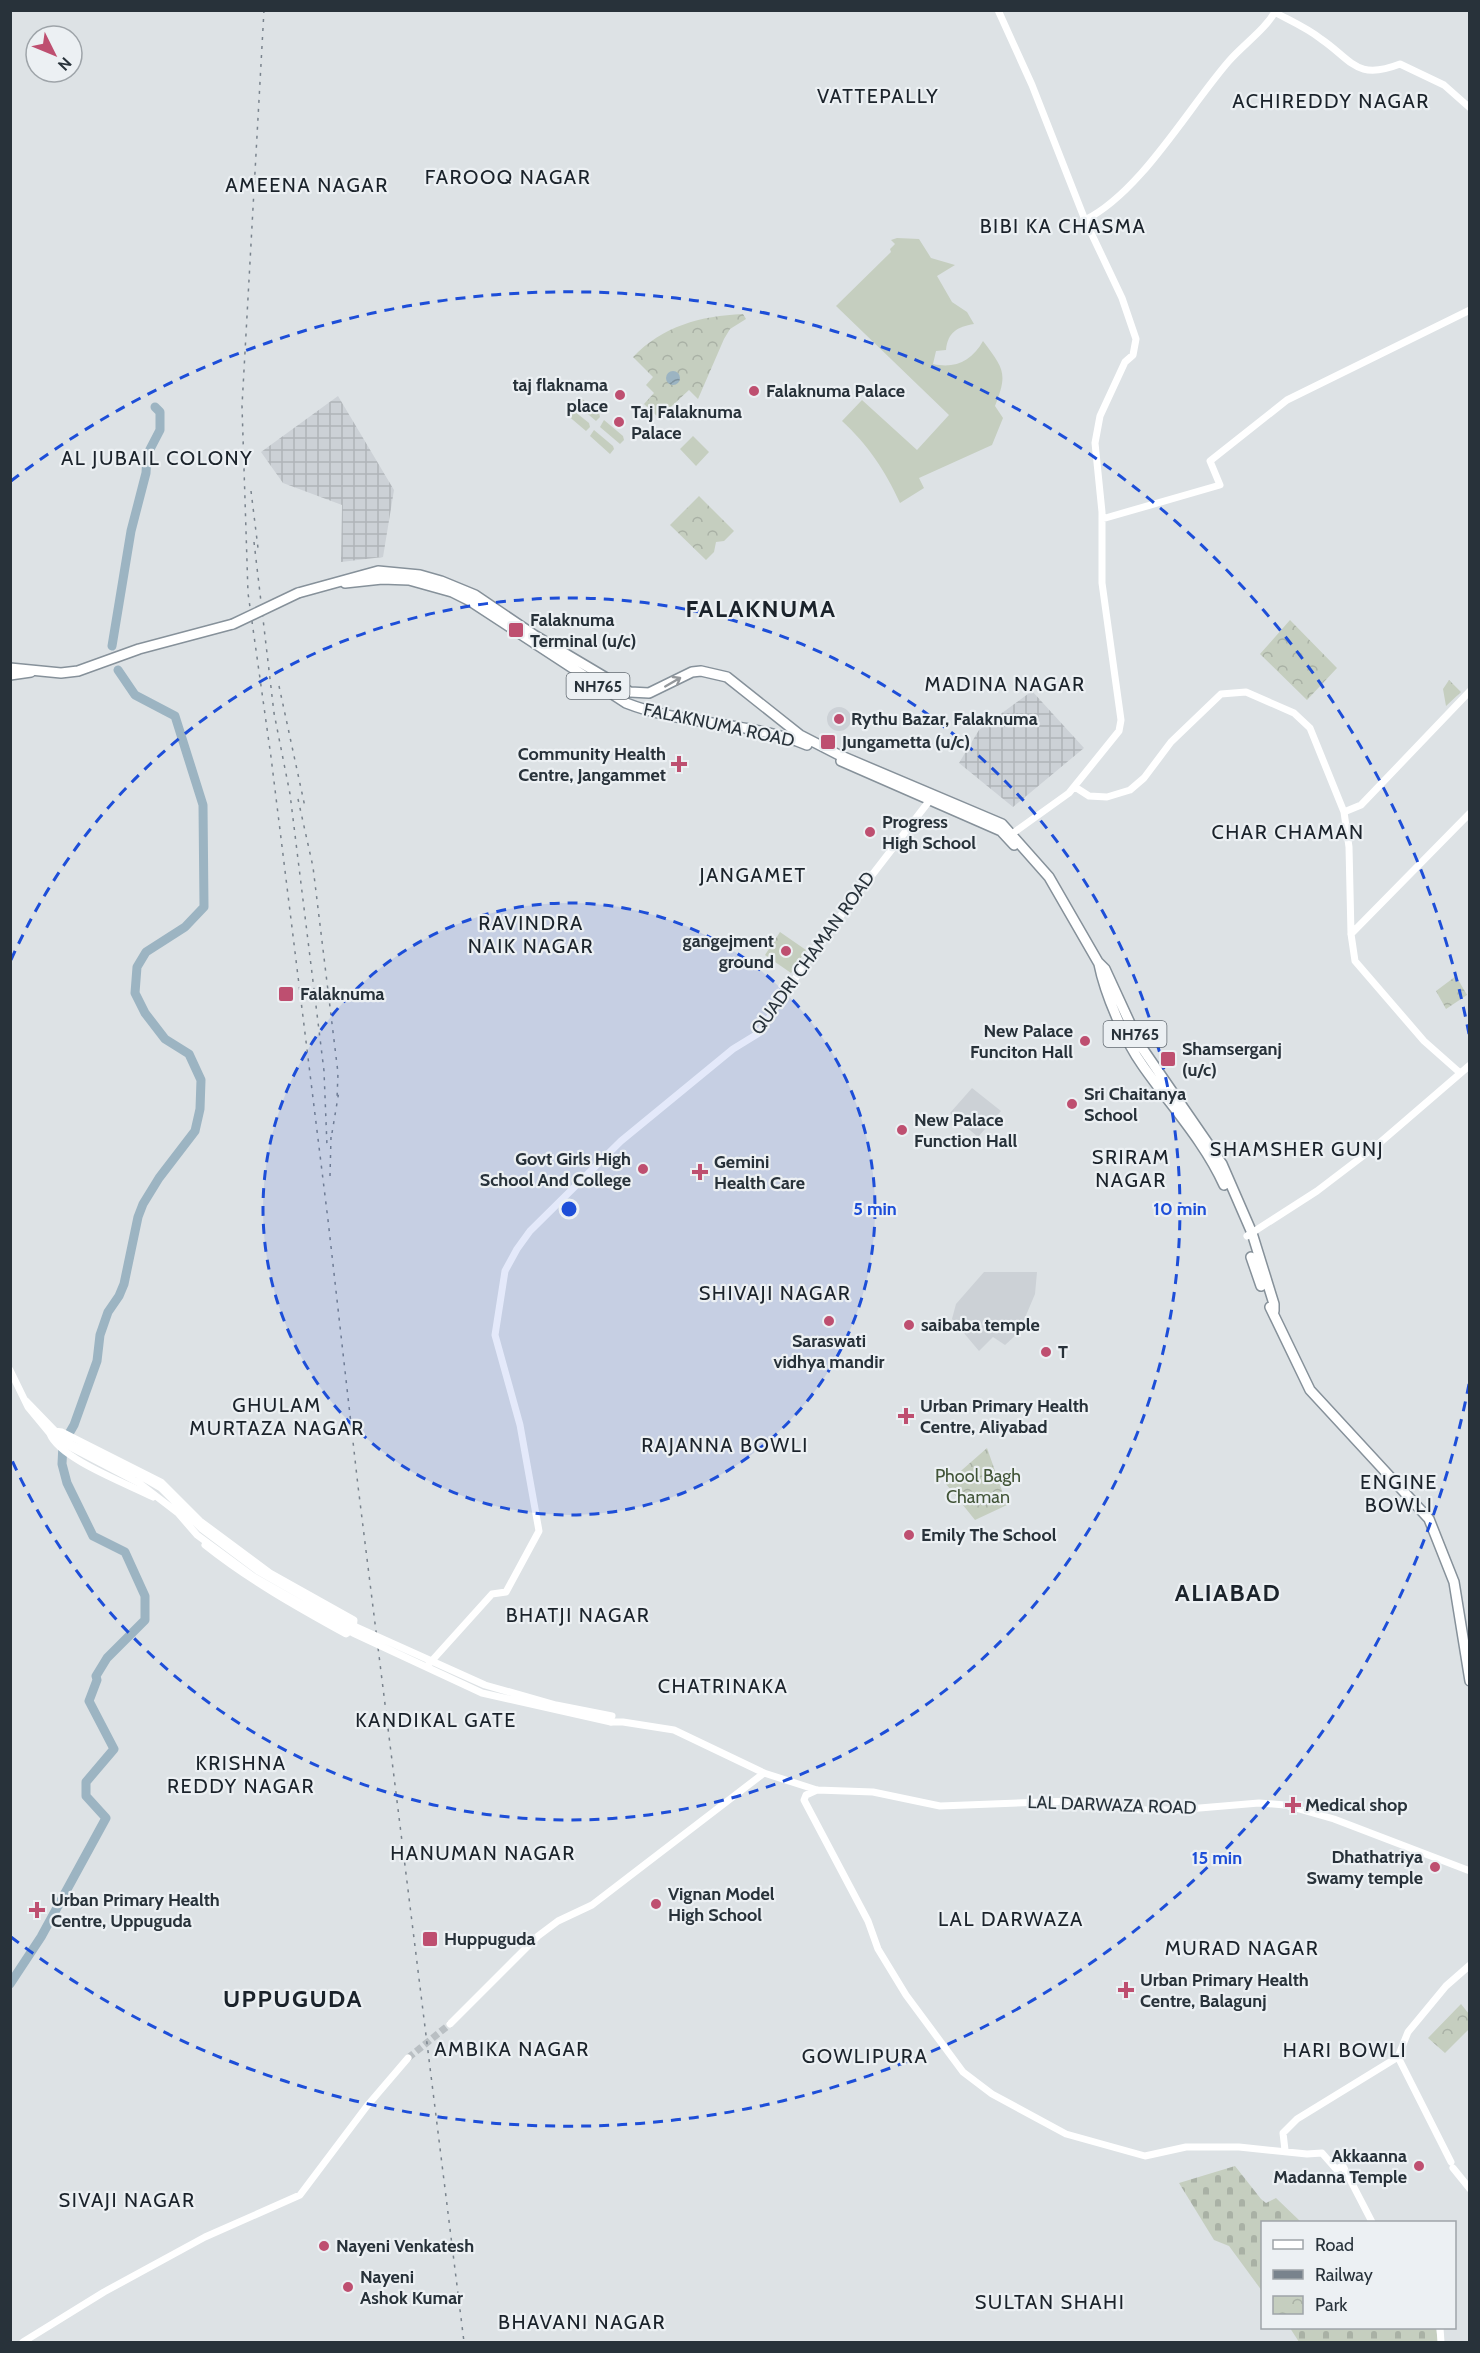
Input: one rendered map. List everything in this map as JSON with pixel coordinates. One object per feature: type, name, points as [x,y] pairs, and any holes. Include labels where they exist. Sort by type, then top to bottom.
[{"type":"highway","name":"FALAKNUMA ROAD","points":[[36,671],[78,671],[139,649],[233,624],[298,593],[337,583],[382,579],[441,580],[475,595],[534,635],[630,692],[649,693],[681,677],[701,671],[727,677],[774,717],[800,735],[1010,836],[1056,889],[1098,962],[1109,995],[1138,1059],[1205,1148],[1250,1234],[1256,1272],[1310,1390],[1429,1519],[1454,1582],[1470,1681]]},
{"type":"highway","name":"FALAKNUMA ROAD","points":[[420,579],[470,601],[626,703],[654,712],[742,726],[817,749],[932,798]]},
{"type":"highway","name":"NH765","points":[[10,668],[36,671]]},
{"type":"highway","name":"NH765","points":[[10,675],[36,671]]},
{"type":"highway","points":[[765,733],[774,717]]},
{"type":"street","points":[[998,10],[1032,85],[1085,220],[1122,298],[1136,339],[1133,355],[1125,362],[1100,416],[1095,443],[1102,519],[1102,583],[1121,724],[1119,731],[1075,787],[1010,836]]},
{"type":"street","points":[[1085,220],[1102,212],[1146,167],[1228,62],[1276,12],[1305,28],[1355,66],[1368,70],[1387,69],[1400,64],[1436,80],[1470,108]]},
{"type":"street","points":[[1102,519],[1220,485],[1210,461],[1287,400],[1470,310]]},
{"type":"street","points":[[1344,812],[1361,805],[1470,691]]},
{"type":"street","points":[[1075,787],[1089,796],[1107,798],[1130,790],[1144,778],[1147,770],[1171,742],[1221,694],[1246,692],[1294,713],[1305,722],[1320,749],[1344,812],[1349,847],[1353,956],[1358,965],[1424,1041],[1459,1072]]},
{"type":"street","name":"QUADRI CHAMAN ROAD","points":[[424,1669],[492,1593],[506,1592],[539,1531],[520,1425],[495,1335],[505,1271],[530,1231],[621,1141],[733,1049],[759,1033],[815,949],[932,798]]},
{"type":"street","points":[[1351,934],[1470,813]]},
{"type":"street","points":[[1250,1234],[1317,1191],[1376,1146],[1459,1072],[1470,1065]]},
{"type":"street","points":[[10,1370],[26,1401],[70,1454],[82,1463],[155,1498],[197,1538],[254,1582],[346,1634],[353,1629],[354,1620],[270,1573],[207,1527],[161,1482],[77,1440],[56,1436]]},
{"type":"street","name":"LAL DARWAZA ROAD","points":[[56,1436],[137,1474],[161,1488],[201,1529],[258,1571],[356,1627],[485,1685],[623,1722],[674,1730],[764,1773],[817,1790],[873,1792],[940,1806],[1071,1801],[1140,1810],[1198,1810],[1229,1805],[1285,1805],[1334,1819],[1470,1871]]},
{"type":"street","points":[[450,2024],[538,1936],[558,1921],[592,1905],[764,1773]]},
{"type":"street","points":[[817,1790],[806,1795],[804,1800],[868,1921],[878,1949],[906,1995],[963,2072],[992,2094],[1057,2129],[1096,2144],[1145,2156],[1186,2147],[1285,2150],[1307,2154],[1322,2152],[1336,2169],[1343,2166],[1371,2221]]},
{"type":"street","points":[[1285,2150],[1283,2133],[1297,2119],[1398,2057],[1408,2032],[1446,1986],[1470,1965]]},
{"type":"street","points":[[1398,2057],[1452,2165],[1470,2189]]},
{"type":"street","points":[[23,2343],[100,2294],[205,2237],[300,2195],[367,2106],[408,2058]]},
{"type":"shaded area","points":[[338,396],[394,490],[383,557],[341,562],[342,505],[283,483],[261,452]]},
{"type":"shaded area","points":[[1032,691],[1084,748],[1013,807],[959,763],[979,730]]},
{"type":"shaded area","name":"Rythu Bazar, Falaknuma","points":[[839,707],[844,708],[850,714],[850,724],[844,730],[839,731],[834,730],[828,724],[827,719],[828,714],[834,708]]},
{"type":"shaded area","points":[[972,1088],[1001,1111],[978,1137],[950,1113]]},
{"type":"shaded area","points":[[984,1272],[1037,1272],[1035,1294],[1019,1332],[1005,1345],[993,1337],[979,1351],[952,1319],[956,1304]]},
{"type":"green space","points":[[919,239],[931,258],[955,265],[937,276],[952,302],[967,312],[974,324],[954,331],[946,350],[936,351],[933,364],[949,365],[962,362],[974,354],[983,341],[996,358],[1002,372],[1002,386],[995,406],[1003,418],[992,445],[919,478],[924,488],[900,503],[875,459],[842,421],[862,400],[917,450],[949,415],[836,306],[891,252],[890,249],[895,244],[891,240]]},
{"type":"green space","points":[[743,314],[746,319],[730,329],[724,339],[698,399],[689,390],[659,418],[644,404],[654,393],[646,385],[653,377],[633,357],[645,346],[670,330],[697,320]]},
{"type":"green space","points":[[580,397],[599,413],[600,417],[596,421],[576,404]]},
{"type":"green space","points":[[569,407],[589,423],[590,427],[586,431],[566,414]]},
{"type":"green space","points":[[604,420],[623,436],[624,440],[620,444],[600,427]]},
{"type":"green space","points":[[594,430],[613,446],[614,449],[610,454],[590,436]]},
{"type":"green space","points":[[693,436],[709,452],[696,466],[680,449]]},
{"type":"green space","points":[[699,496],[734,531],[724,541],[716,542],[714,552],[706,560],[670,525]]},
{"type":"green space","points":[[1290,620],[1337,668],[1307,700],[1260,654]]},
{"type":"green space","points":[[1449,680],[1461,692],[1446,706],[1443,689]]},
{"type":"green space","points":[[780,932],[806,950],[791,973],[765,955]]},
{"type":"green space","points":[[1456,976],[1467,995],[1446,1009],[1436,991]]},
{"type":"green space","name":"Phool Bagh Chaman","points":[[987,1448],[1007,1505],[975,1520],[946,1484]]},
{"type":"green space","points":[[1461,2004],[1469,2014],[1469,2029],[1445,2053],[1428,2038]]},
{"type":"green space","points":[[1235,2166],[1261,2199],[1266,2203],[1276,2198],[1300,2221],[1261,2221],[1261,2290],[1229,2246],[1214,2240],[1179,2183]]},
{"type":"green space","points":[[1291,2329],[1436,2329],[1438,2342],[1299,2342]]},
{"type":"water","points":[[673,371],[678,373],[680,378],[678,383],[673,385],[668,383],[666,378],[668,373]]},
{"type":"waterway","points":[[112,646],[131,531],[146,473],[147,455],[160,430],[160,412],[155,407]]},
{"type":"waterway","points":[[10,1984],[41,1937],[106,1818],[86,1796],[86,1782],[114,1749],[89,1701],[97,1680],[96,1676],[107,1658],[145,1620],[145,1596],[125,1552],[93,1536],[67,1483],[62,1464],[63,1444],[74,1425],[97,1361],[100,1335],[108,1312],[124,1284],[138,1217],[143,1204],[159,1178],[195,1131],[200,1109],[201,1080],[189,1054],[165,1039],[145,1013],[135,993],[137,967],[146,952],[185,927],[204,907],[203,805],[175,716],[135,695],[118,670]]},
{"type":"tunnel","points":[[408,2058],[450,2024]]},
{"type":"railway","points":[[264,10],[242,406],[248,593],[271,757],[464,2342]]},
{"type":"railway","points":[[251,491],[258,548]]},
{"type":"railway","points":[[254,542],[274,713],[290,794],[324,1071],[327,1146]]},
{"type":"railway","points":[[279,686],[305,807]]},
{"type":"railway","points":[[298,799],[313,867],[338,1073],[337,1099]]},
{"type":"railway","points":[[332,1133],[339,1091]]},
{"type":"railway","points":[[330,1176],[331,1137]]},
{"type":"place","name":"Falaknuma Palace","points":[[754,391]]},
{"type":"place","name":"taj flaknama place","points":[[620,395]]},
{"type":"place","name":"Taj Falaknuma Palace","points":[[619,422]]},
{"type":"place","name":"Falaknuma Terminal (u/c)","points":[[516,630]]},
{"type":"place","name":"Rythu Bazar, Falaknuma","points":[[839,719]]},
{"type":"place","name":"Jungametta (u/c)","points":[[828,742]]},
{"type":"place","name":"Community Health Centre, Jangammet","points":[[679,764]]},
{"type":"place","name":"Progress High School","points":[[870,832]]},
{"type":"place","name":"gangejment ground","points":[[786,951]]},
{"type":"place","name":"Falaknuma","points":[[286,994]]},
{"type":"place","name":"New Palace Funciton Hall","points":[[1085,1041]]},
{"type":"place","name":"Shamserganj (u/c)","points":[[1168,1059]]},
{"type":"place","name":"Sri Chaitanya School","points":[[1072,1104]]},
{"type":"place","name":"New Palace Function Hall","points":[[902,1130]]},
{"type":"place","name":"Govt Girls High School And College","points":[[643,1169]]},
{"type":"place","name":"Gemini Health Care","points":[[700,1172]]},
{"type":"place","name":"Saraswati vidhya mandir","points":[[829,1321]]},
{"type":"place","name":"saibaba temple","points":[[909,1325]]},
{"type":"place","name":"T","points":[[1046,1352]]},
{"type":"place","name":"Urban Primary Health Centre, Aliyabad","points":[[906,1416]]},
{"type":"place","name":"Emily The School","points":[[909,1535]]},
{"type":"place","name":"Medical shop","points":[[1293,1805]]},
{"type":"place","name":"Dhathatriya Swamy temple","points":[[1435,1867]]},
{"type":"place","name":"Vignan Model High School","points":[[656,1904]]},
{"type":"place","name":"Urban Primary Health Centre, Uppuguda","points":[[37,1910]]},
{"type":"place","name":"Huppuguda","points":[[430,1939]]},
{"type":"place","name":"Urban Primary Health Centre, Balagunj","points":[[1126,1990]]},
{"type":"place","name":"Akkaanna Madanna Temple","points":[[1419,2166]]},
{"type":"place","name":"Nayeni Venkatesh","points":[[324,2246]]},
{"type":"place","name":"Nayeni Ashok Kumar","points":[[348,2287]]},
{"type":"district","name":"VATTEPALLY","points":[[878,96]]},
{"type":"district","name":"ACHIREDDY NAGAR","points":[[1331,101]]},
{"type":"district","name":"FAROOQ NAGAR","points":[[508,177]]},
{"type":"district","name":"AMEENA NAGAR","points":[[307,185]]},
{"type":"district","name":"BIBI KA CHASMA","points":[[1063,226]]},
{"type":"district","name":"AL JUBAIL COLONY","points":[[157,458]]},
{"type":"district","name":"FALAKNUMA","points":[[761,608]]},
{"type":"district","name":"MADINA NAGAR","points":[[1005,684]]},
{"type":"district","name":"CHAR CHAMAN","points":[[1288,832]]},
{"type":"district","name":"JANGAMET","points":[[753,875]]},
{"type":"district","name":"RAVINDRA NAIK NAGAR","points":[[531,934]]},
{"type":"district","name":"SHAMSHER GUNJ","points":[[1297,1149]]},
{"type":"district","name":"SRIRAM NAGAR","points":[[1131,1168]]},
{"type":"district","name":"SHIVAJI NAGAR","points":[[775,1293]]},
{"type":"district","name":"GHULAM MURTAZA NAGAR","points":[[277,1416]]},
{"type":"district","name":"RAJANNA BOWLI","points":[[725,1445]]},
{"type":"district","name":"ENGINE BOWLI","points":[[1399,1494]]},
{"type":"district","name":"ALIABAD","points":[[1228,1592]]},
{"type":"district","name":"BHATJI NAGAR","points":[[578,1615]]},
{"type":"district","name":"CHATRINAKA","points":[[723,1686]]},
{"type":"district","name":"KANDIKAL GATE","points":[[436,1720]]},
{"type":"district","name":"KRISHNA REDDY NAGAR","points":[[241,1774]]},
{"type":"district","name":"HANUMAN NAGAR","points":[[483,1853]]},
{"type":"district","name":"LAL DARWAZA","points":[[1011,1919]]},
{"type":"district","name":"MURAD NAGAR","points":[[1242,1948]]},
{"type":"district","name":"UPPUGUDA","points":[[293,1998]]},
{"type":"district","name":"AMBIKA NAGAR","points":[[512,2049]]},
{"type":"district","name":"HARI BOWLI","points":[[1345,2050]]},
{"type":"district","name":"GOWLIPURA","points":[[865,2056]]},
{"type":"district","name":"SIVAJI NAGAR","points":[[127,2200]]},
{"type":"district","name":"SULTAN SHAHI","points":[[1050,2302]]},
{"type":"district","name":"BHAVANI NAGAR","points":[[582,2322]]}]
